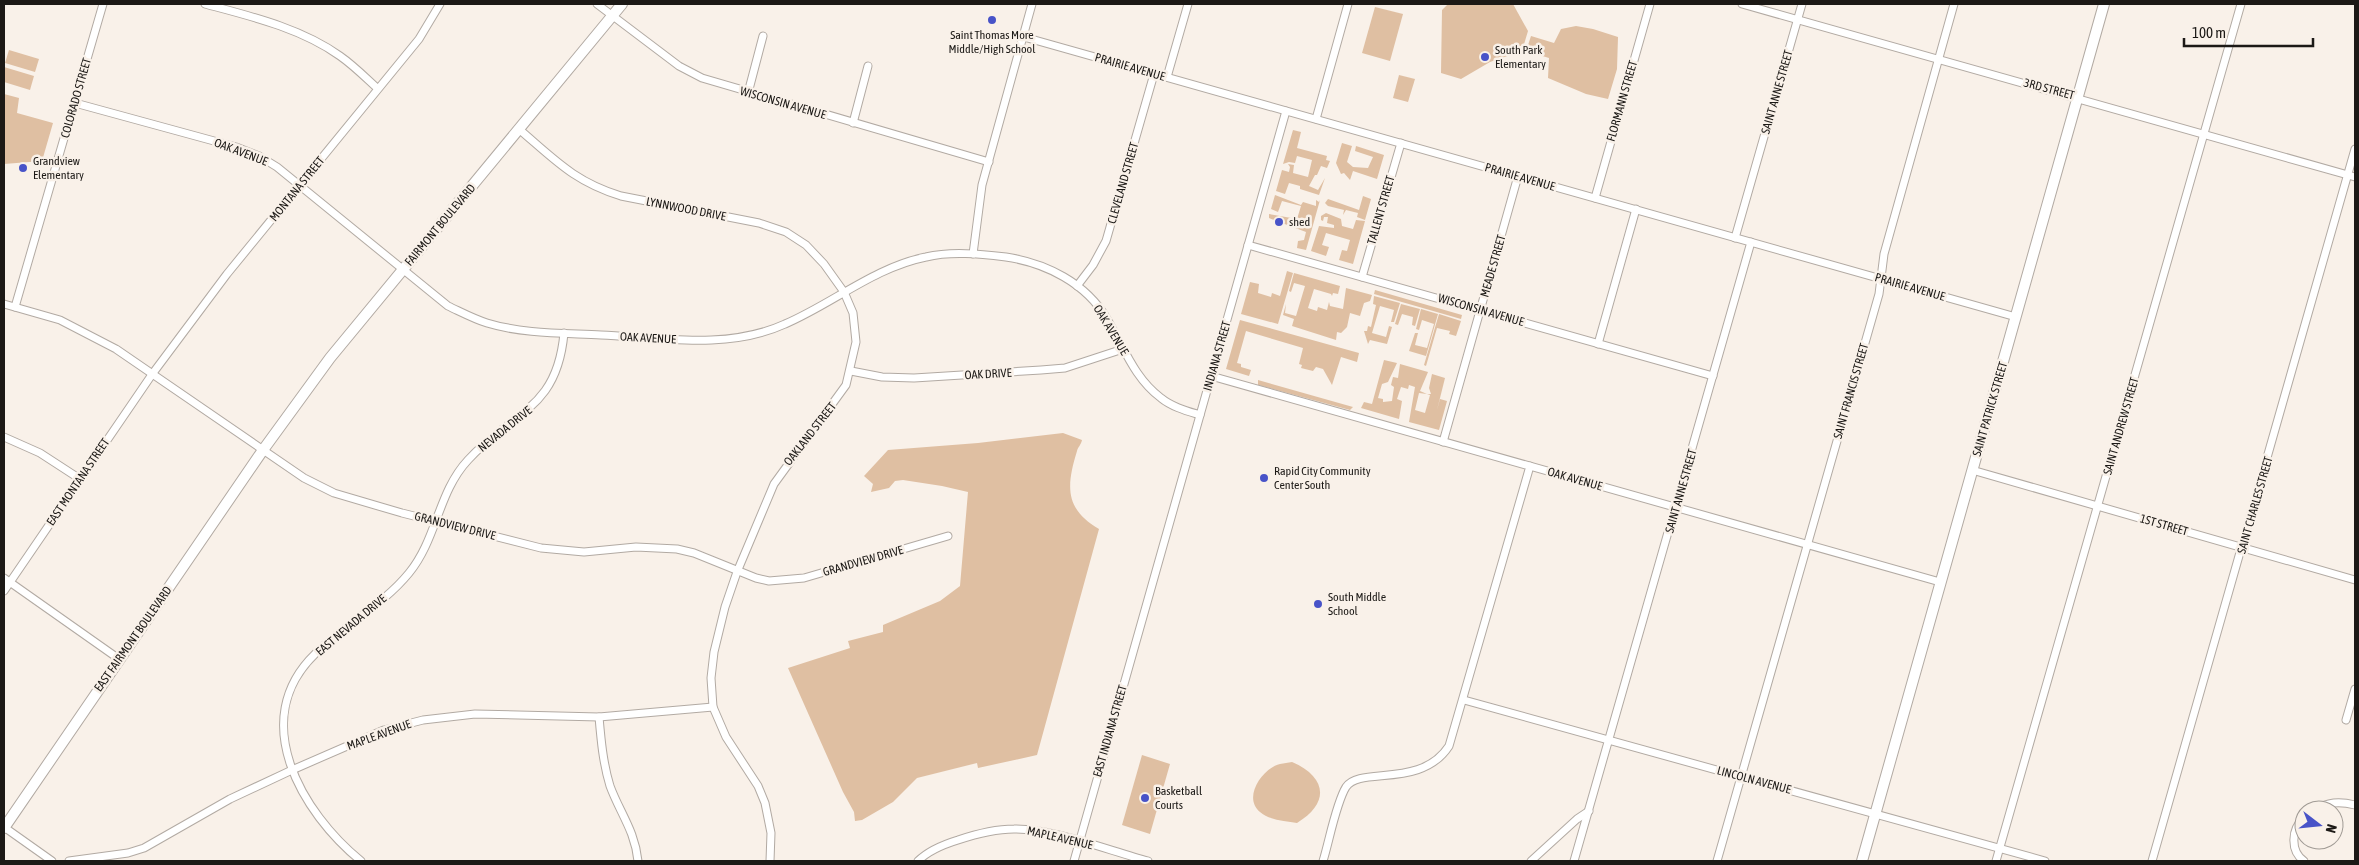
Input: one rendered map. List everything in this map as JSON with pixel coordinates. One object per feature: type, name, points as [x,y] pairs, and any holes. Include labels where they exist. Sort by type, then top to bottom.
[{"type":"street","name":"COLORADO STREET","points":[[15,307],[103,4]]},
{"type":"street","points":[[205,4],[265,21],[308,38],[340,55],[377,88]]},
{"type":"street","name":"MONTANA STREET","points":[[153,373],[227,274],[301,185],[377,88],[419,39],[440,4]]},
{"type":"street","name":"WISCONSIN AVENUE","points":[[597,4],[694,74],[748,93],[988,162]]},
{"type":"street","name":"FAIRMONT BOULEVARD","points":[[263,450],[330,358],[622,4]]},
{"type":"street","points":[[973,254],[977,210],[988,162],[1032,4]]},
{"type":"street","points":[[1168,77],[1188,4]]},
{"type":"street","points":[[1316,119],[1348,4]]},
{"type":"street","name":"FLORMANN STREET","points":[[1595,198],[1650,4]]},
{"type":"street","name":"3RD STREET","points":[[1742,4],[2078,97],[2352,176]]},
{"type":"street","name":"SAINT ANNE STREET","points":[[1735,238],[1802,4]]},
{"type":"street","name":"SAINT FRANCIS STREET","points":[[1717,861],[1882,279],[1884,254],[1954,4]]},
{"type":"street","name":"SAINT PATRICK STREET","points":[[1862,861],[2104,4]]},
{"type":"street","name":"SAINT ANDREW STREET","points":[[1996,861],[2241,4]]},
{"type":"street","points":[[748,93],[763,36]]},
{"type":"street","name":"PRAIRIE AVENUE","points":[[1024,37],[2016,317]]},
{"type":"street","points":[[852,122],[868,66]]},
{"type":"street","name":"CLEVELAND STREET","points":[[1077,286],[1093,265],[1106,241],[1154,74]]},
{"type":"street","name":"OAK AVENUE","points":[[75,102],[259,156],[301,185],[448,306],[470,317],[504,327],[564,333],[681,340],[729,339],[764,332],[785,324],[844,292],[919,258],[942,254],[973,254],[1025,260],[1063,276],[1092,298],[1107,318],[1136,374],[1161,399],[1178,408],[1200,415]]},
{"type":"street","name":"INDIANA STREET","points":[[1147,601],[1286,111]]},
{"type":"street","name":"LYNNWOOD DRIVE","points":[[520,130],[581,181],[602,190],[759,223],[786,232],[806,245],[824,264],[844,292]]},
{"type":"street","name":"TALLENT STREET","points":[[1362,277],[1401,143]]},
{"type":"street","name":"SAINT CHARLES STREET","points":[[2152,861],[2352,176],[2355,148]]},
{"type":"street","name":"MEADE STREET","points":[[1443,442],[1518,176]]},
{"type":"street","points":[[1598,344],[1636,210]]},
{"type":"street","name":"SAINT ANNE STREET","points":[[1574,861],[1751,242]]},
{"type":"street","name":"WISCONSIN AVENUE","points":[[1248,245],[1713,376]]},
{"type":"street","name":"OAKLAND STREET","points":[[770,861],[772,833],[765,803],[758,786],[726,737],[713,707],[711,678],[714,652],[725,607],[737,572],[774,484],[784,467],[837,400],[851,371],[856,342],[855,328],[853,313],[844,292]]},
{"type":"street","name":"GRANDVIEW DRIVE","points":[[4,304],[72,326],[116,349],[304,478],[334,493],[436,521],[557,550],[584,552],[636,547],[677,549],[694,553],[737,572],[769,581],[804,578],[948,536]]},
{"type":"street","name":"NEVADA DRIVE","points":[[436,521],[442,504],[467,460],[534,405],[546,391],[562,353],[564,333]]},
{"type":"street","name":"OAK DRIVE","points":[[851,371],[882,377],[914,378],[1041,370],[1065,368],[1123,349]]},
{"type":"street","name":"EAST MONTANA STREET","points":[[4,591],[7,580],[153,373]]},
{"type":"street","name":"OAK AVENUE","points":[[1211,376],[1940,582]]},
{"type":"street","points":[[4,437],[40,453],[80,479]]},
{"type":"street","name":"EAST FAIRMONT BOULEVARD","points":[[4,828],[263,450]]},
{"type":"street","points":[[1323,861],[1342,797],[1350,782],[1360,777],[1388,776],[1410,772],[1437,760],[1450,746],[1530,466]]},
{"type":"street","name":"1ST STREET","points":[[1972,470],[2355,580]]},
{"type":"street","name":"EAST NEVADA DRIVE","points":[[361,861],[345,848],[324,825],[305,797],[292,770],[283,737],[283,720],[286,704],[297,676],[314,654],[398,586],[421,555],[436,521]]},
{"type":"street","points":[[7,580],[119,659]]},
{"type":"street","name":"EAST INDIANA STREET","points":[[1074,861],[1147,601]]},
{"type":"street","points":[[2346,720],[2355,689]]},
{"type":"street","name":"LINCOLN AVENUE","points":[[1464,700],[2045,861]]},
{"type":"street","name":"MAPLE AVENUE","points":[[69,861],[144,848],[230,799],[292,770],[384,730],[430,718],[475,714],[599,717],[713,707]]},
{"type":"street","points":[[599,717],[605,766],[611,788],[633,835],[638,861]]},
{"type":"street","points":[[1532,861],[1576,819],[1588,811]]},
{"type":"street","points":[[4,828],[52,861]]},
{"type":"street","name":"MAPLE AVENUE","points":[[918,861],[949,843],[978,834],[1014,828],[1038,830],[1148,861]]},
{"type":"street","points":[[2296,850],[2304,861]]},
{"type":"shaded area","points":[[1448,4],[1513,4],[1528,31],[1522,51],[1490,62],[1461,79],[1441,73],[1442,10]]},
{"type":"shaded area","points":[[1375,7],[1403,14],[1390,61],[1362,53]]},
{"type":"shaded area","points":[[1576,26],[1618,37],[1617,69],[1608,99],[1586,94],[1548,78],[1549,58],[1526,51],[1531,36],[1554,43],[1561,29]]},
{"type":"shaded area","points":[[9,50],[39,59],[35,72],[5,63]]},
{"type":"shaded area","points":[[4,67],[34,76],[30,90],[4,82]]},
{"type":"shaded area","points":[[1399,75],[1415,79],[1408,102],[1393,98]]},
{"type":"shaded area","points":[[4,94],[19,98],[17,113],[53,123],[42,161],[4,164]]},
{"type":"shaded area","points":[[1293,130],[1301,132],[1297,148],[1327,156],[1326,160],[1330,161],[1327,168],[1321,166],[1309,186],[1318,190],[1325,178],[1319,195],[1289,183],[1285,194],[1276,191],[1282,170],[1289,172],[1290,167],[1288,164],[1294,165],[1293,173],[1308,177],[1312,160],[1297,156],[1295,163],[1283,164]]},
{"type":"shaded area","points":[[1342,143],[1352,146],[1347,162],[1353,167],[1368,168],[1373,157],[1355,151],[1356,146],[1384,155],[1377,179],[1353,171],[1350,180],[1344,173],[1341,174],[1336,163]]},
{"type":"shaded area","points":[[1275,195],[1301,205],[1303,202],[1316,206],[1316,200],[1319,202],[1320,200],[1306,250],[1297,248],[1298,241],[1304,240],[1306,232],[1269,218],[1269,214],[1297,219],[1301,206],[1282,201],[1278,212],[1271,209]]},
{"type":"shaded area","points":[[1363,196],[1371,199],[1365,220],[1357,217],[1358,213],[1346,210],[1343,215],[1344,210],[1328,206],[1325,203],[1328,199],[1359,210]]},
{"type":"shaded area","points":[[1326,213],[1341,219],[1342,226],[1353,229],[1356,220],[1365,221],[1353,264],[1339,260],[1342,250],[1347,251],[1350,240],[1326,233],[1322,245],[1329,247],[1326,256],[1311,251],[1319,226],[1334,228],[1334,225],[1327,223],[1328,217],[1324,217],[1323,221],[1321,220],[1321,216]]},
{"type":"shaded area","points":[[1287,271],[1293,273],[1278,324],[1241,314],[1250,282],[1259,284],[1258,293],[1271,297],[1272,293],[1280,296]]},
{"type":"shaded area","points":[[1294,273],[1340,286],[1338,294],[1333,293],[1332,296],[1331,294],[1314,289],[1308,308],[1317,311],[1318,307],[1327,310],[1329,302],[1330,306],[1343,309],[1346,288],[1372,295],[1370,301],[1364,303],[1360,316],[1350,313],[1347,327],[1341,333],[1337,332],[1336,340],[1292,326],[1294,319],[1283,315],[1286,304],[1285,313],[1296,316],[1305,286],[1294,283],[1291,292],[1289,291]]},
{"type":"shaded area","points":[[1375,290],[1462,315],[1461,319],[1374,294]]},
{"type":"shaded area","points":[[1374,296],[1400,303],[1394,322],[1391,322],[1394,310],[1380,306],[1372,333],[1386,337],[1389,326],[1392,327],[1387,344],[1370,340],[1368,344],[1364,331],[1367,331],[1368,326],[1371,327],[1376,305],[1373,304]]},
{"type":"shaded area","points":[[1401,304],[1420,309],[1415,326],[1412,325],[1413,317],[1402,314],[1398,325],[1395,324]]},
{"type":"shaded area","points":[[1421,309],[1438,314],[1426,356],[1409,351],[1415,333],[1418,333],[1415,345],[1427,348],[1434,324],[1422,320],[1419,330],[1416,329]]},
{"type":"shaded area","points":[[1439,314],[1461,321],[1456,336],[1449,334],[1450,331],[1437,328],[1426,366],[1424,365]]},
{"type":"shaded area","points":[[1240,320],[1359,353],[1357,362],[1341,357],[1332,385],[1323,369],[1316,367],[1313,371],[1301,368],[1302,365],[1299,364],[1303,348],[1246,331],[1237,363],[1241,364],[1241,367],[1251,370],[1249,376],[1226,369]]},
{"type":"shaded area","points":[[1384,360],[1397,363],[1388,382],[1382,384],[1378,398],[1383,399],[1383,402],[1392,401],[1394,387],[1391,385],[1393,377],[1398,378],[1400,364],[1428,372],[1420,391],[1427,394],[1431,394],[1429,388],[1432,374],[1445,378],[1437,410],[1440,399],[1447,401],[1439,430],[1409,422],[1415,387],[1409,385],[1408,389],[1401,387],[1397,399],[1402,401],[1399,419],[1361,408],[1364,402],[1372,404]],"holes":[[[1419,393],[1430,395],[1425,413],[1415,410]]]},
{"type":"shaded area","points":[[1258,380],[1353,407],[1350,410],[1258,385]]},
{"type":"shaded area","points":[[1063,433],[1082,440],[1073,464],[1070,486],[1071,496],[1074,505],[1080,513],[1099,529],[1037,755],[978,768],[977,763],[917,778],[893,802],[862,820],[855,821],[854,812],[843,792],[788,668],[850,648],[848,641],[883,632],[883,625],[940,601],[960,586],[968,492],[903,480],[895,481],[889,488],[871,492],[873,484],[864,476],[888,450],[978,443]]},
{"type":"shaded area","name":"Basketball Courts","points":[[1142,755],[1170,764],[1150,834],[1122,825]]},
{"type":"shaded area","points":[[1292,762],[1304,768],[1312,775],[1318,783],[1320,791],[1315,807],[1297,823],[1277,820],[1264,815],[1255,806],[1253,799],[1257,784],[1267,771],[1280,764]]},
{"type":"place","name":"Saint Thomas More Middle/High School","points":[[992,20]]},
{"type":"place","name":"South Park Elementary","points":[[1485,57]]},
{"type":"place","name":"Grandview Elementary","points":[[23,168]]},
{"type":"place","name":"shed","points":[[1279,222]]},
{"type":"place","name":"Rapid City Community Center South","points":[[1264,478]]},
{"type":"place","name":"South Middle School","points":[[1318,604]]},
{"type":"place","name":"Basketball Courts","points":[[1145,798]]}]
